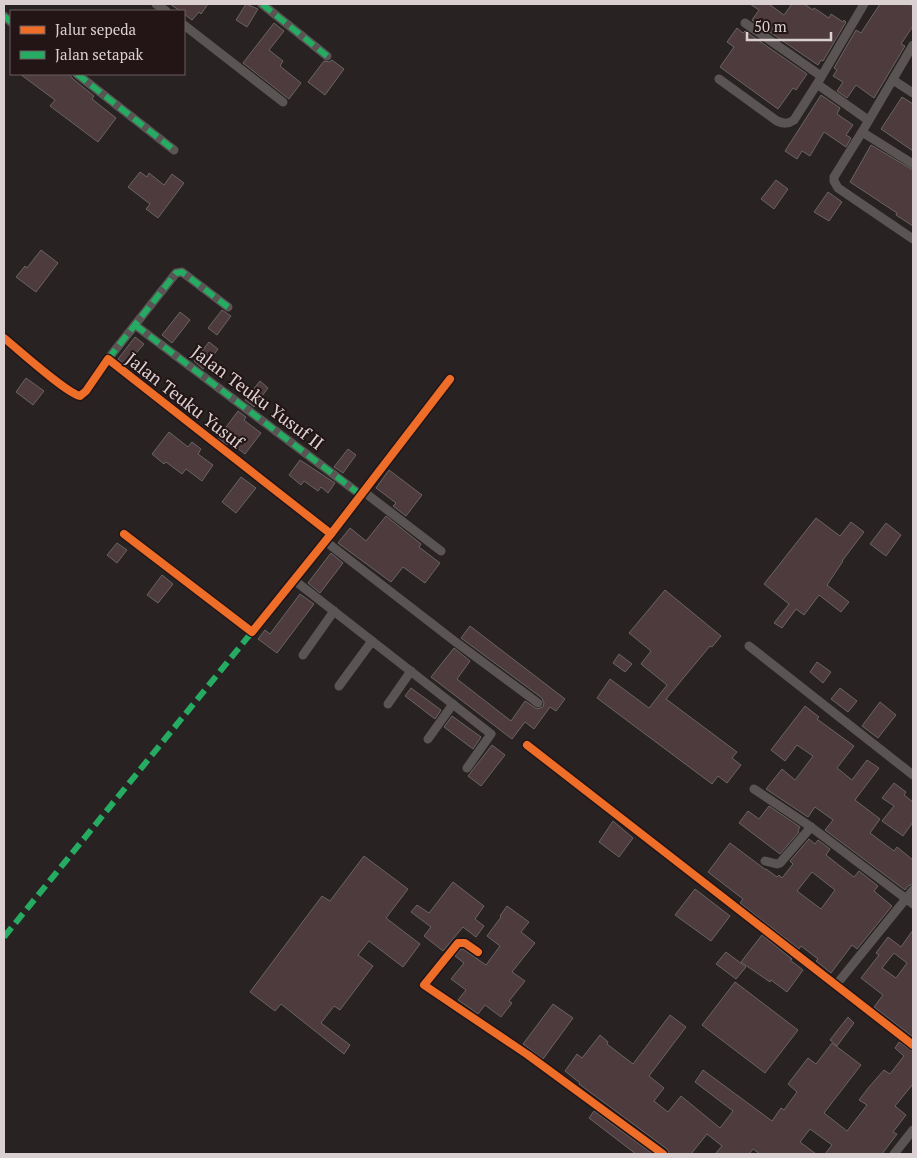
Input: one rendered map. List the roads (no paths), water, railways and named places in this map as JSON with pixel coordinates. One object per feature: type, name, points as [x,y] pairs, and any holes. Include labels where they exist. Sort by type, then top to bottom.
[{"type":"street","points":[[262,4],[327,56]]},
{"type":"street","points":[[719,78],[777,121],[786,123],[794,120],[864,4]]},
{"type":"street","points":[[745,23],[868,120]]},
{"type":"street","points":[[185,26],[283,102]]},
{"type":"street","points":[[913,45],[836,172],[834,181],[838,188],[848,196],[913,239]]},
{"type":"street","points":[[78,75],[174,150]]},
{"type":"street","points":[[893,80],[913,93]]},
{"type":"street","points":[[862,132],[913,164]]},
{"type":"street","points":[[108,359],[157,295],[178,272],[182,272],[228,307]]},
{"type":"street","name":"Jalan Teuku Yusuf II","points":[[135,325],[441,552]]},
{"type":"street","name":"Jalan Teuku Yusuf","points":[[4,338],[66,388],[80,396],[86,391],[108,359],[453,640],[538,703]]},
{"type":"street","points":[[124,534],[252,632],[328,538],[450,379]]},
{"type":"street","points":[[294,580],[491,734],[467,768]]},
{"type":"street","points":[[304,655],[334,611]]},
{"type":"street","points":[[339,686],[372,641]]},
{"type":"street","points":[[749,646],[913,775]]},
{"type":"street","points":[[388,704],[411,671]]},
{"type":"street","points":[[428,739],[453,704]]},
{"type":"street","points":[[527,744],[913,1045]]},
{"type":"street","points":[[754,789],[811,827],[910,901]]},
{"type":"street","points":[[765,862],[780,863],[811,827]]},
{"type":"street","points":[[836,985],[910,901],[913,890]]},
{"type":"street","points":[[478,952],[465,943],[458,942],[424,985],[528,1055],[663,1154]]},
{"type":"street","points":[[894,1154],[913,1130]]}]
